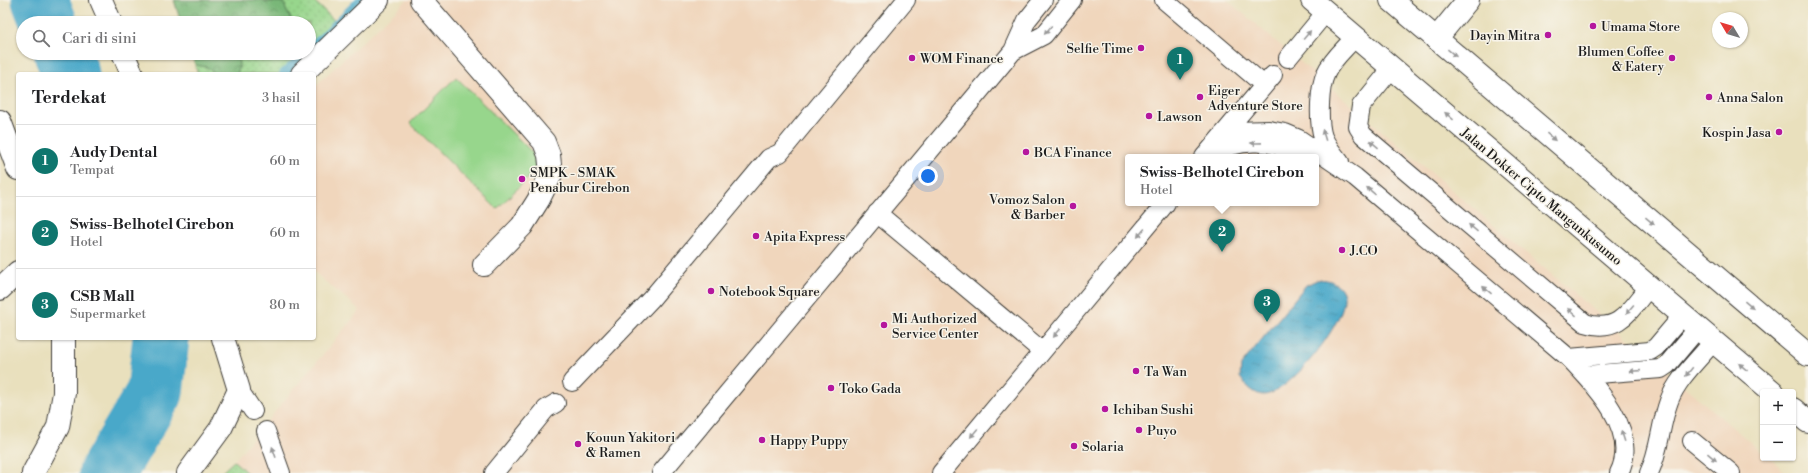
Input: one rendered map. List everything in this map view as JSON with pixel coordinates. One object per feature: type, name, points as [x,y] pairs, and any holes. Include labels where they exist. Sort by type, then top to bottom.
[{"type":"main road","points":[[101,0],[108,16]]},
{"type":"main road","points":[[304,72],[378,0]]},
{"type":"main road","points":[[421,0],[544,142],[549,155],[551,174],[539,199],[522,226],[484,266]]},
{"type":"main road","points":[[1391,0],[1808,355]]},
{"type":"main road","points":[[1436,39],[1468,0]]},
{"type":"main road","name":"Jalan Dokter Cipto Mangunkusumo","points":[[1319,6],[1769,389]]},
{"type":"main road","points":[[126,60],[131,72]]},
{"type":"main road","points":[[0,121],[16,164]]},
{"type":"main road","points":[[0,289],[16,274]]},
{"type":"main road","points":[[33,473],[58,427],[64,393],[64,340]]},
{"type":"main road","points":[[188,473],[221,428],[239,390],[224,340]]},
{"type":"main road","points":[[1796,412],[1808,422]]},
{"type":"lane","points":[[572,382],[651,299],[769,158],[780,153],[906,0]]},
{"type":"lane","points":[[661,473],[1013,51],[1027,20],[1043,0]]},
{"type":"lane","points":[[1013,51],[1044,35],[1072,0]]},
{"type":"lane","points":[[1164,0],[1269,80],[1206,154]]},
{"type":"lane","points":[[1288,58],[1319,6]]},
{"type":"lane","points":[[1354,177],[1329,148],[1323,136],[1320,116],[1321,92],[1326,72],[1355,37]]},
{"type":"lane","points":[[1392,68],[1364,100],[1359,115],[1358,127],[1363,135],[1585,323],[1595,326],[1620,321],[1649,287]]},
{"type":"lane","points":[[1223,134],[1235,131],[1269,130],[1285,133],[1299,138],[1354,177],[1569,358],[1585,375],[1610,407],[1624,438],[1625,456],[1619,473]]},
{"type":"lane","points":[[1213,154],[1223,148],[1237,144],[1266,142],[1301,154]]},
{"type":"lane","points":[[1319,161],[1354,177]]},
{"type":"lane","points":[[941,473],[1163,206]]},
{"type":"lane","points":[[877,214],[1042,351]]},
{"type":"lane","points":[[1569,358],[1650,351],[1698,328]]},
{"type":"lane","points":[[1585,375],[1661,369],[1667,366],[1698,328]]},
{"type":"lane","points":[[1649,473],[1669,421],[1669,402],[1698,328]]},
{"type":"lane","points":[[239,390],[253,411]]},
{"type":"lane","points":[[494,473],[508,448],[546,409],[556,403]]},
{"type":"lane","points":[[266,431],[281,473]]},
{"type":"lane","points":[[1692,441],[1731,473]]},
{"type":"shaded area","points":[[407,0],[1227,0],[1760,450],[1760,461],[1773,461],[1787,473],[247,473],[234,461],[360,310],[316,274],[316,85]]},
{"type":"green space","points":[[174,0],[264,0],[265,2],[284,2],[289,16],[179,16]]},
{"type":"green space","points":[[264,0],[313,0],[334,20],[316,38],[316,16],[290,16],[284,2],[264,2]]},
{"type":"green space","points":[[193,60],[238,60],[239,68],[238,72],[213,72],[207,67],[195,65]]},
{"type":"green space","points":[[238,60],[293,60],[280,72],[238,72]]},
{"type":"green space","points":[[195,65],[207,67],[213,72],[197,72]]},
{"type":"green space","points":[[456,77],[543,163],[497,209],[410,123]]},
{"type":"green space","points":[[234,461],[247,473],[221,473]]},
{"type":"water","points":[[1317,280],[1331,281],[1338,285],[1343,292],[1344,297],[1342,308],[1336,323],[1326,339],[1301,371],[1274,392],[1260,395],[1247,386],[1240,377],[1241,365],[1306,285]]},
{"type":"waterway","points":[[40,0],[46,16]]},
{"type":"waterway","points":[[316,44],[361,0]]},
{"type":"waterway","points":[[65,60],[70,72]]},
{"type":"waterway","points":[[286,72],[299,60]]},
{"type":"waterway","points":[[107,473],[155,392],[161,340]]},
{"type":"place","name":"Umama Store","points":[[1593,26]]},
{"type":"place","name":"Dayin Mitra","points":[[1548,35]]},
{"type":"place","name":"Selfie Time","points":[[1141,48]]},
{"type":"place","name":"WOM Finance","points":[[912,58]]},
{"type":"place","name":"Blumen Coffee & Eatery","points":[[1672,58]]},
{"type":"place","name":"Audy Dental","points":[[1180,80]]},
{"type":"place","name":"Eiger Adventure Store","points":[[1200,97]]},
{"type":"place","name":"Anna Salon","points":[[1709,97]]},
{"type":"place","name":"Lawson","points":[[1149,116]]},
{"type":"place","name":"Kospin Jasa","points":[[1779,132]]},
{"type":"place","name":"BCA Finance","points":[[1026,152]]},
{"type":"place","name":"SMPK - SMAK Penabur Cirebon","points":[[522,179]]},
{"type":"place","name":"Vomoz Salon & Barber","points":[[1073,206]]},
{"type":"place","name":"Apita Express","points":[[756,236]]},
{"type":"place","name":"J.CO","points":[[1342,250]]},
{"type":"place","name":"Swiss-Belhotel Cirebon","points":[[1222,252]]},
{"type":"place","name":"Notebook Square","points":[[711,291]]},
{"type":"place","name":"CSB Mall","points":[[1267,322]]},
{"type":"place","name":"Mi Authorized Service Center","points":[[884,325]]},
{"type":"place","name":"Ta Wan","points":[[1136,371]]},
{"type":"place","name":"Toko Gada","points":[[831,388]]},
{"type":"place","name":"Ichiban Sushi","points":[[1105,409]]},
{"type":"place","name":"Puyo","points":[[1139,430]]},
{"type":"place","name":"Happy Puppy","points":[[762,440]]},
{"type":"place","name":"Kouun Yakitori & Ramen","points":[[578,444]]},
{"type":"place","name":"Solaria","points":[[1074,446]]}]
